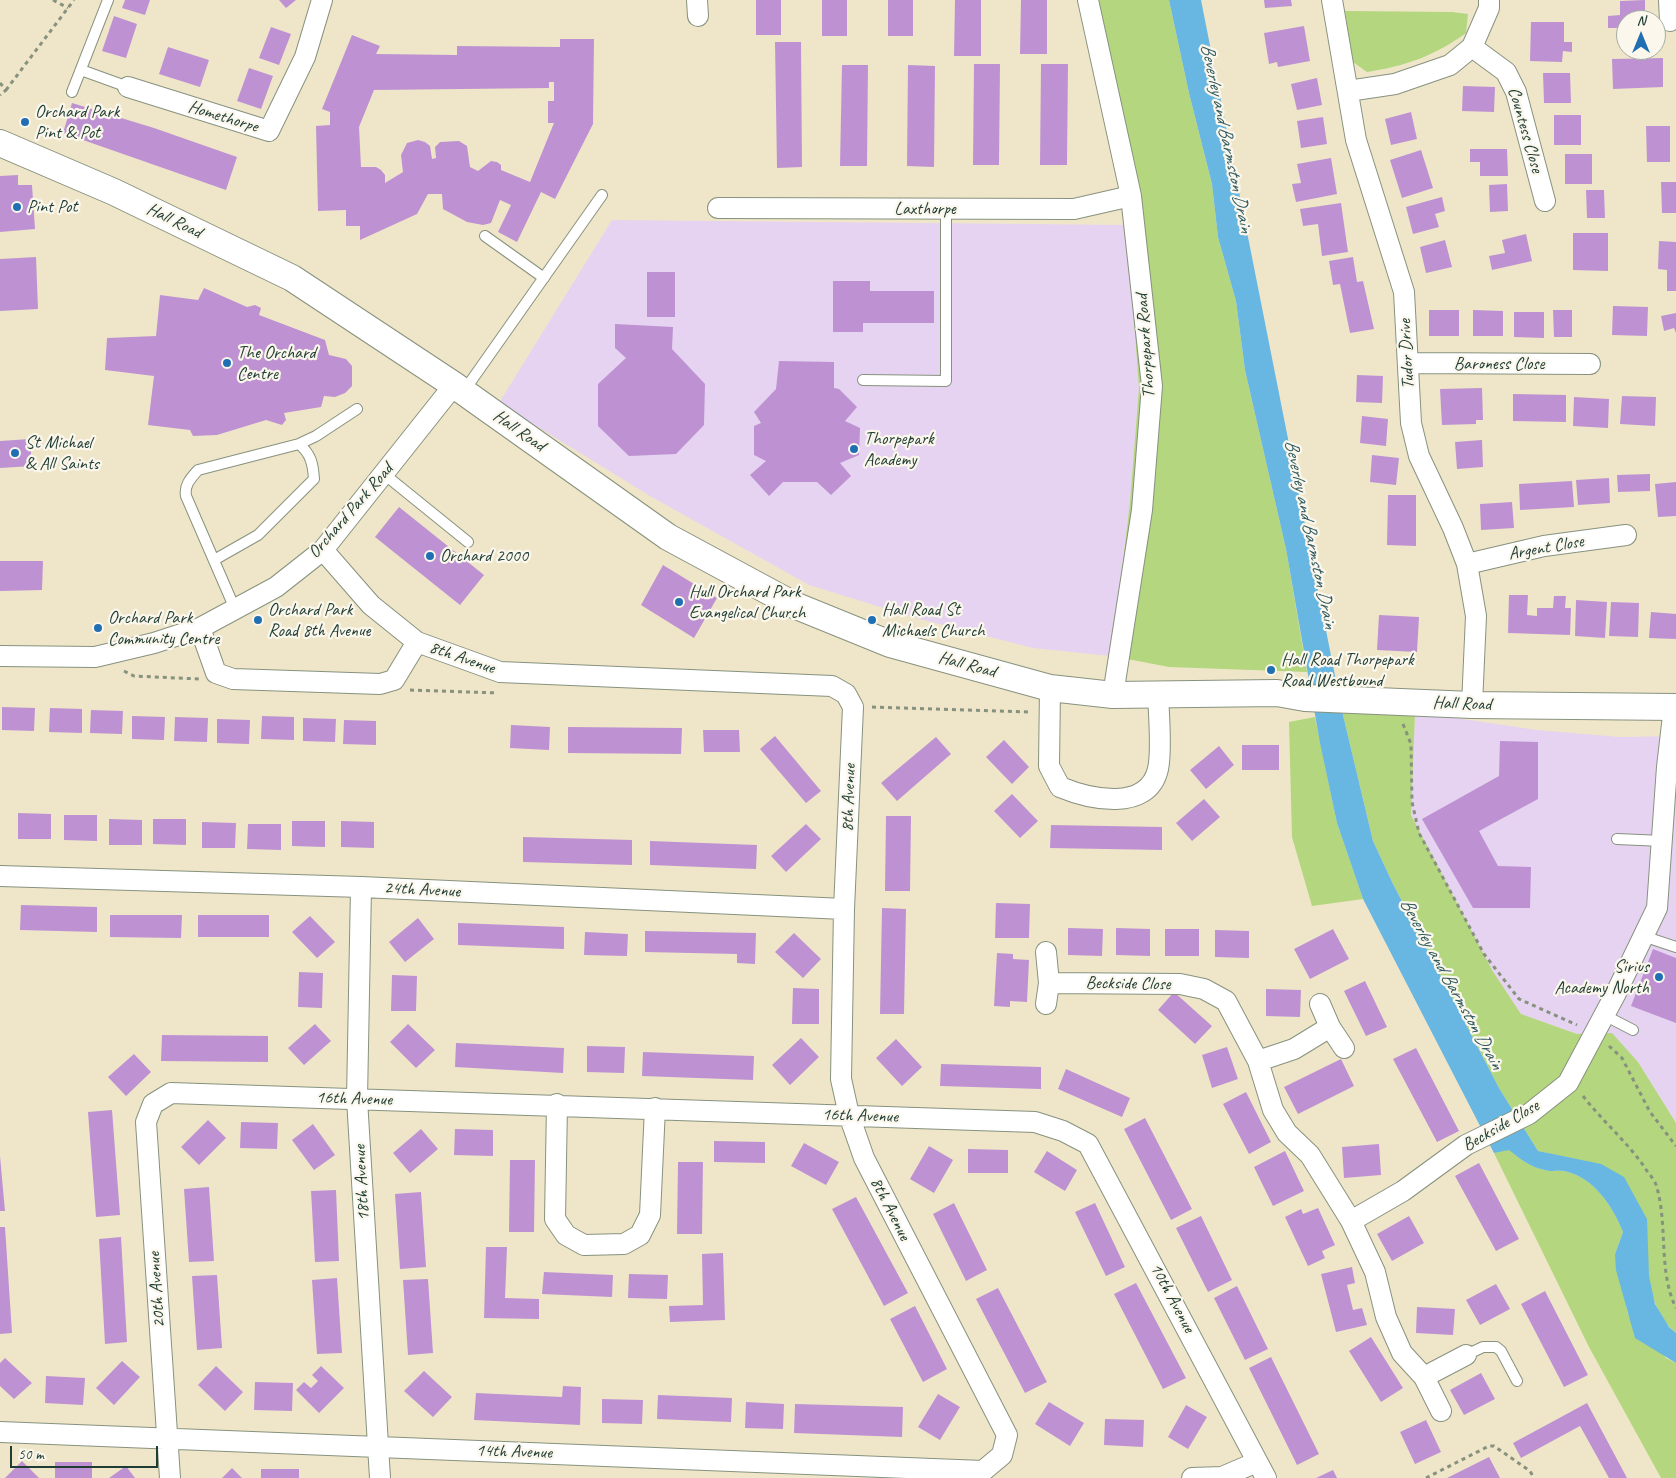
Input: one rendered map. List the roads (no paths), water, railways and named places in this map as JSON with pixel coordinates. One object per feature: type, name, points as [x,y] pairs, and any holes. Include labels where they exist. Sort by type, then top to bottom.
[{"type":"street","name":"Homethorpe","points":[[128,87],[269,131],[305,57],[322,0]]},
{"type":"street","name":"Thorpepark Road","points":[[1088,0],[1131,196],[1152,386],[1142,510],[1113,695]]},
{"type":"street","name":"Tudor Drive","points":[[1332,0],[1356,140],[1404,292],[1412,423],[1420,456],[1453,528],[1467,564],[1476,616],[1472,705]]},
{"type":"street","points":[[1348,91],[1395,84],[1450,65],[1472,47],[1489,8],[1489,0]]},
{"type":"street","points":[[1669,0],[1670,21]]},
{"type":"street","name":"Countess Close","points":[[1472,47],[1506,72],[1516,92],[1545,201]]},
{"type":"street","name":"Hall Road","points":[[0,143],[114,192],[292,278],[459,388],[668,537],[794,605],[890,644],[1050,688],[1113,695],[1158,696],[1277,693],[1305,698],[1472,705],[1675,707]]},
{"type":"street","name":"Laxthorpe","points":[[718,208],[1074,209],[1131,196]]},
{"type":"street","name":"Baroness Close","points":[[1408,363],[1590,364]]},
{"type":"street","name":"Orchard Park Road","points":[[0,656],[95,657],[154,643],[200,628],[276,587],[323,550],[384,474],[459,388]]},
{"type":"street","name":"Argent Close","points":[[1467,564],[1544,546],[1626,535]]},
{"type":"street","name":"8th Avenue","points":[[323,550],[371,605],[417,642],[500,672],[832,686],[846,694],[853,707],[844,909],[841,1079],[849,1115],[864,1158],[1006,1435]]},
{"type":"street","points":[[200,628],[216,673],[232,679],[380,684],[394,680],[417,642]]},
{"type":"street","points":[[1050,688],[1050,766],[1060,787],[1082,796],[1129,799],[1149,787],[1158,769],[1158,696]]},
{"type":"street","name":"Beckside Close","points":[[1351,1221],[1403,1191],[1466,1145],[1529,1114],[1570,1080],[1657,908],[1667,767],[1675,707]]},
{"type":"street","name":"24th Avenue","points":[[0,876],[361,887],[844,909]]},
{"type":"street","name":"18th Avenue","points":[[361,887],[357,1099],[380,1478]]},
{"type":"street","points":[[1046,952],[1049,983],[1046,1004]]},
{"type":"street","name":"Beckside Close","points":[[1049,983],[1180,984],[1204,989],[1226,1001],[1258,1061],[1273,1110],[1287,1133],[1310,1155],[1351,1221],[1375,1272],[1386,1317],[1402,1353],[1424,1376],[1440,1411]]},
{"type":"street","points":[[1320,1004],[1330,1027],[1344,1048]]},
{"type":"street","points":[[1258,1061],[1294,1049],[1330,1027]]},
{"type":"street","name":"16th Avenue","points":[[154,1104],[171,1093],[557,1104],[1035,1122],[1063,1131]]},
{"type":"street","name":"20th Avenue","points":[[154,1104],[146,1122],[170,1478]]},
{"type":"street","points":[[557,1104],[554,1219],[566,1235],[584,1245],[624,1244],[640,1234],[650,1215],[655,1108]]},
{"type":"street","name":"10th Avenue","points":[[1063,1131],[1088,1144],[1261,1470]]},
{"type":"street","points":[[1424,1376],[1466,1355]]},
{"type":"street","name":"14th Avenue","points":[[0,1432],[983,1471],[1002,1455],[1006,1435]]},
{"type":"street","points":[[1192,1478],[1222,1477],[1261,1470]]},
{"type":"lane","points":[[72,92],[108,0]]},
{"type":"lane","points":[[81,70],[128,87]]},
{"type":"lane","points":[[459,388],[544,278],[602,195]]},
{"type":"lane","points":[[863,380],[946,381],[946,209]]},
{"type":"lane","points":[[485,236],[544,278]]},
{"type":"lane","points":[[235,609],[186,496],[185,490],[188,483],[198,470],[299,444],[316,436],[357,409]]},
{"type":"lane","points":[[214,560],[258,534],[314,479],[313,464],[308,451],[299,444]]},
{"type":"lane","points":[[384,474],[468,542]]},
{"type":"lane","points":[[1617,839],[1663,841]]},
{"type":"lane","points":[[1644,936],[1676,948]]},
{"type":"lane","points":[[1604,1015],[1633,1030]]},
{"type":"lane","points":[[1466,1355],[1484,1347],[1496,1347],[1501,1351],[1517,1381]]},
{"type":"water","name":"Beverley and Barmston Drain","points":[[1169,0],[1201,0],[1342,711],[1373,841],[1393,884],[1499,1088],[1538,1151],[1601,1164],[1624,1177],[1647,1219],[1649,1276],[1655,1304],[1669,1327],[1676,1333],[1676,1363],[1635,1338],[1616,1270],[1615,1254],[1623,1232],[1614,1213],[1601,1194],[1575,1174],[1564,1171],[1547,1171],[1535,1167],[1509,1150],[1494,1153],[1363,899],[1337,823],[1320,743],[1286,549],[1245,370],[1236,301],[1218,237],[1212,184],[1189,93]]},
{"type":"place","name":"Orchard Park Pint & Pot","points":[[25,122]]},
{"type":"place","name":"Pint Pot","points":[[17,207]]},
{"type":"place","name":"The Orchard Centre","points":[[227,363]]},
{"type":"place","name":"Thorpepark Academy","points":[[854,449]]},
{"type":"place","name":"St Michael & All Saints","points":[[15,453]]},
{"type":"place","name":"Orchard 2000","points":[[430,556]]},
{"type":"place","name":"Hull Orchard Park Evangelical Church","points":[[679,602]]},
{"type":"place","name":"Orchard Park Road 8th Avenue","points":[[258,620]]},
{"type":"place","name":"Hall Road St Michaels Church","points":[[872,620]]},
{"type":"place","name":"Orchard Park Community Centre","points":[[98,628]]},
{"type":"place","name":"Hall Road Thorpepark Road Westbound","points":[[1271,670]]},
{"type":"place","name":"Sirius Academy North","points":[[1659,977]]}]
